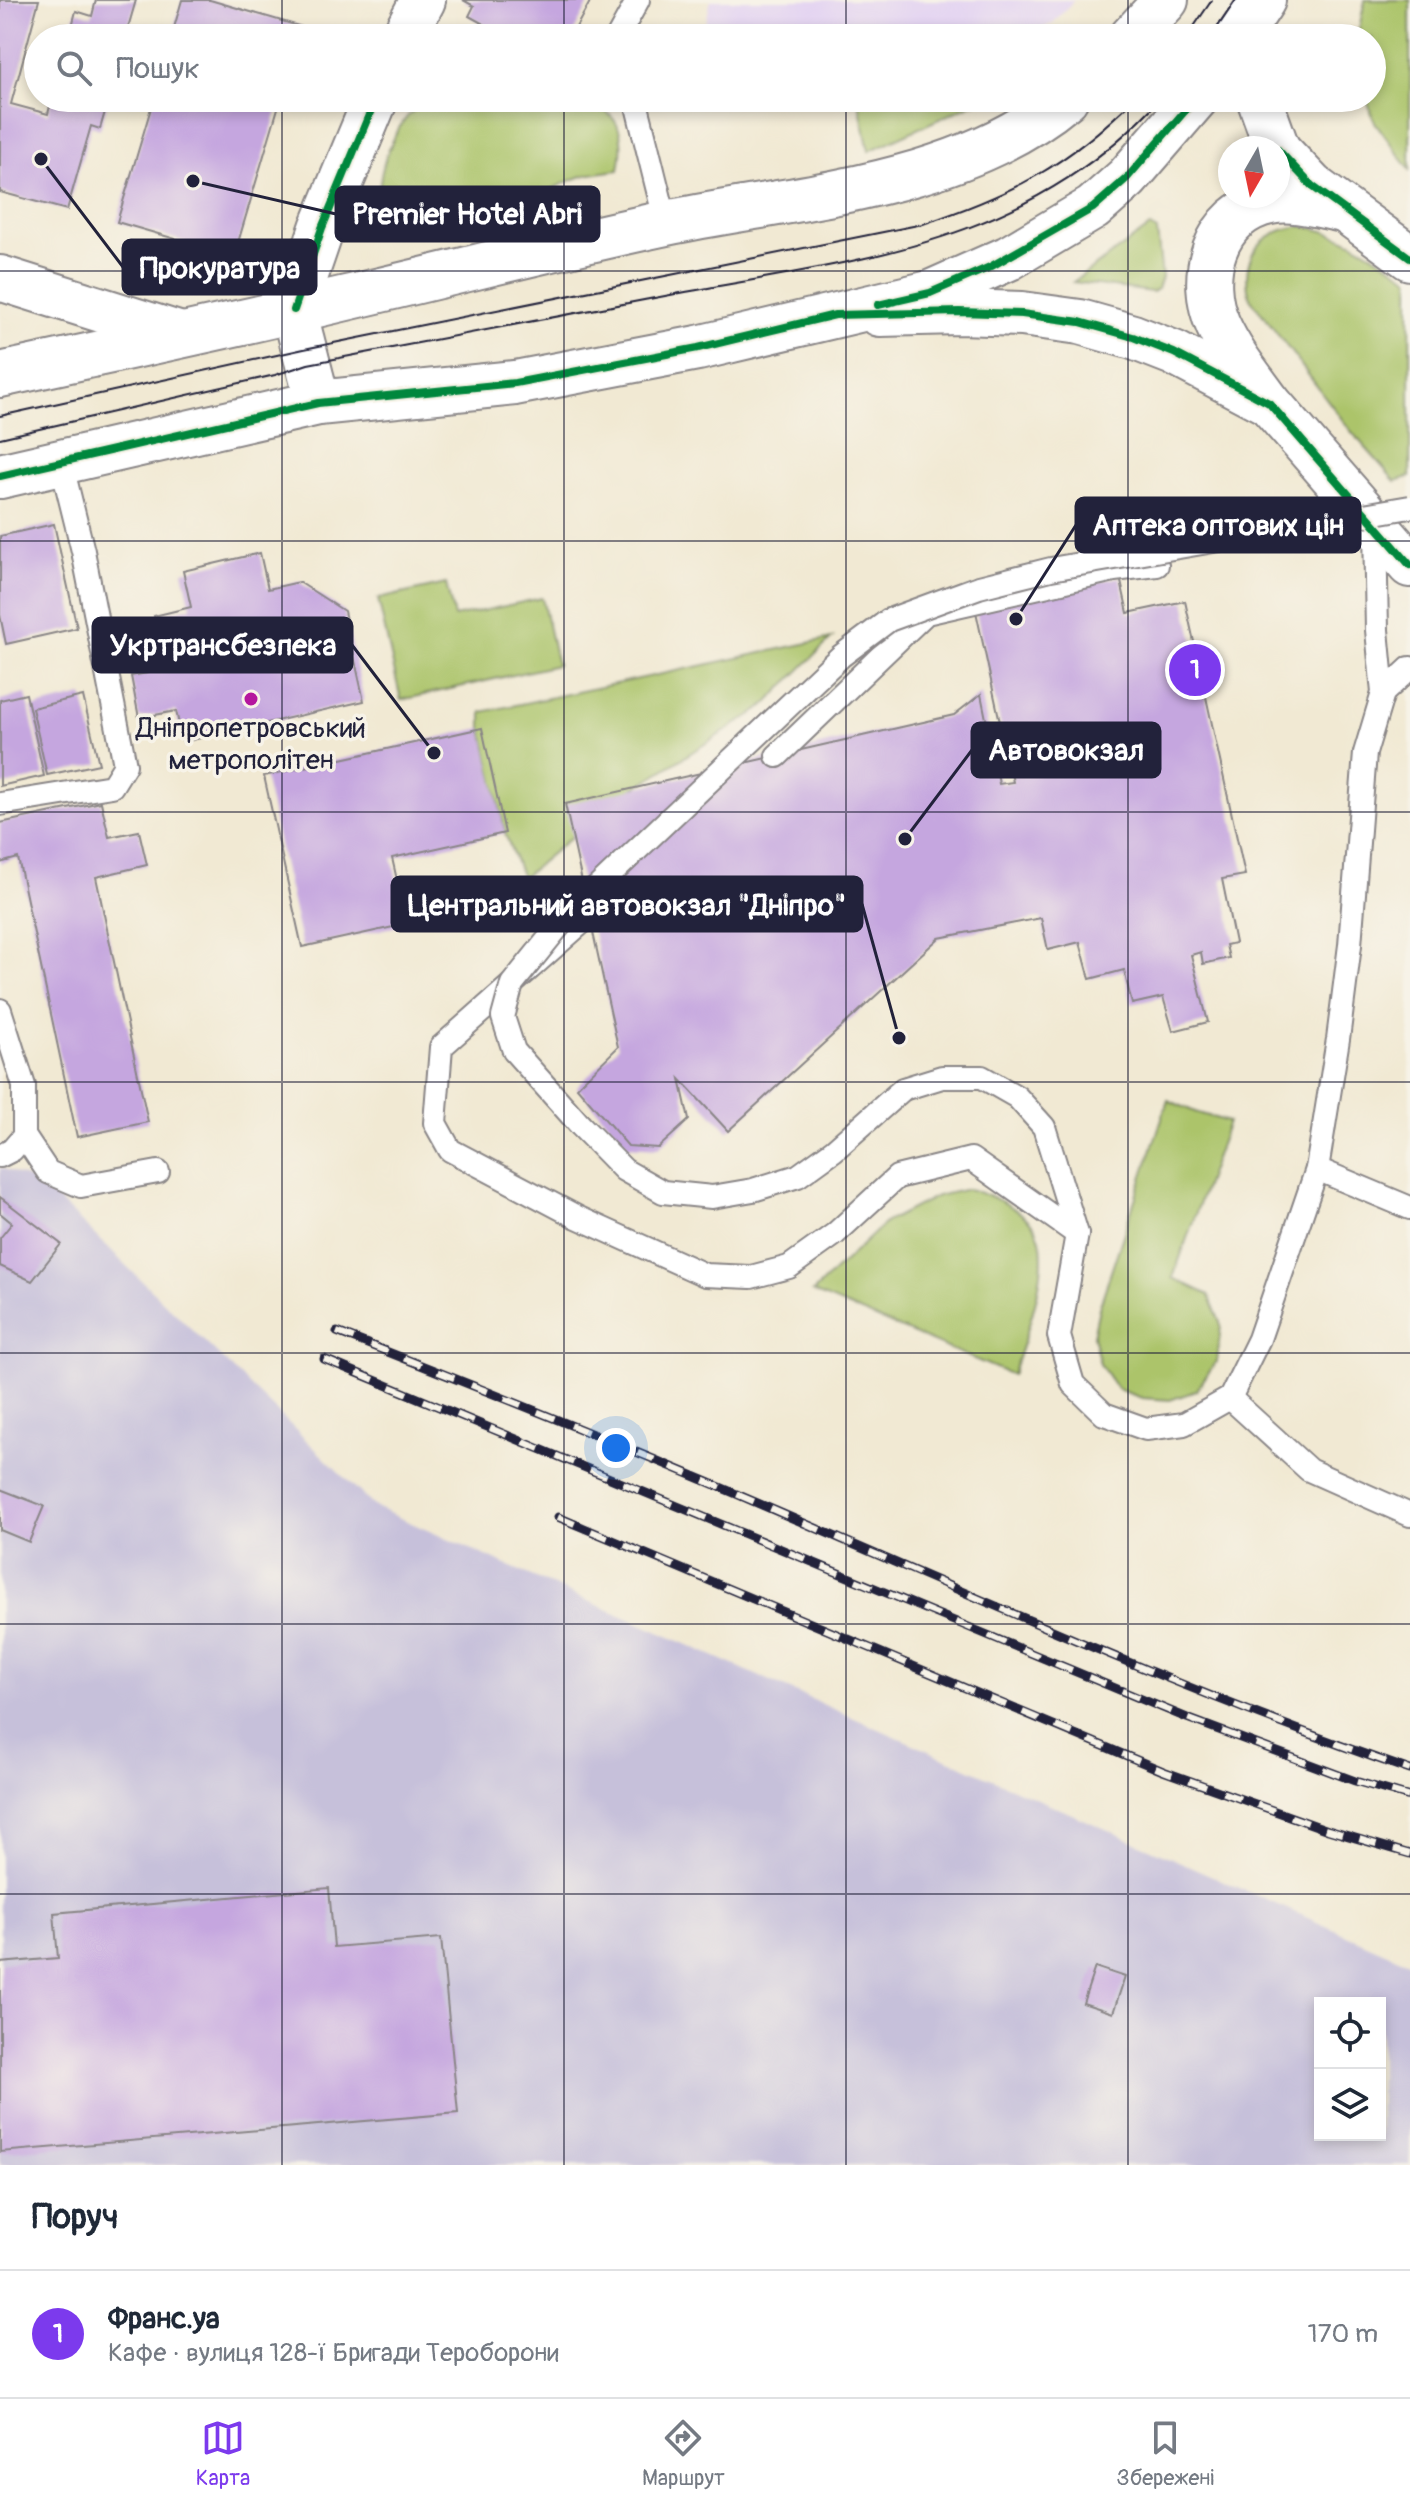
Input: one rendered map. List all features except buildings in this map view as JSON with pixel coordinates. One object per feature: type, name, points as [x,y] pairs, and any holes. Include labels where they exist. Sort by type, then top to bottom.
[{"type":"main road","points":[[410,24],[423,0]]},
{"type":"main road","points":[[1144,24],[1166,0]]},
{"type":"main road","points":[[318,403],[294,310],[322,228],[370,112]]},
{"type":"main road","points":[[0,375],[666,223],[839,191],[920,171],[1015,132],[1045,112]]},
{"type":"main road","points":[[0,476],[318,403],[515,383],[698,348],[930,293],[1009,258],[1093,208],[1127,178],[1184,112]]},
{"type":"main road","points":[[1264,112],[1273,136]]},
{"type":"main road","points":[[1290,163],[1344,210],[1410,258]]},
{"type":"main road","points":[[1344,210],[1299,202],[1270,202],[1244,214],[1226,227],[1214,247],[1209,272],[1210,297],[1217,323],[1231,351],[1269,403],[1410,565]]},
{"type":"main road","points":[[0,278],[181,335]]},
{"type":"main road","points":[[835,315],[959,312],[1022,314],[1080,322],[1174,353],[1269,403]]},
{"type":"lane","points":[[626,24],[638,0]]},
{"type":"lane","points":[[638,112],[666,223]]},
{"type":"lane","points":[[0,804],[112,786],[125,765],[83,551],[61,462]]},
{"type":"lane","points":[[777,756],[926,613],[1114,570],[1157,565],[1410,507],[1051,569],[979,587],[889,620],[841,656],[567,916],[512,984],[503,1017],[514,1051],[581,1126],[624,1170],[663,1192],[712,1197],[753,1190],[798,1176],[834,1150],[903,1089],[942,1077],[982,1077],[1017,1097],[1044,1127],[1077,1234],[1059,1336],[1073,1384],[1104,1414],[1146,1429],[1184,1424],[1230,1398],[1259,1339],[1317,1169],[1348,961],[1365,753],[1383,693],[1377,630],[1375,528]]},
{"type":"lane","points":[[1383,693],[1410,668]]},
{"type":"lane","points":[[589,916],[441,1047],[435,1123],[450,1150],[488,1173],[577,1217],[705,1275],[751,1277],[789,1267],[835,1234],[897,1177],[971,1159],[1077,1234]]},
{"type":"lane","points":[[0,1010],[24,1086],[24,1136],[48,1172],[81,1186],[158,1172]]},
{"type":"lane","points":[[0,1156],[12,1150],[24,1136]]},
{"type":"lane","points":[[1317,1169],[1410,1208]]},
{"type":"lane","points":[[1230,1398],[1309,1470],[1410,1515]]},
{"type":"shaded area","points":[[711,0],[1074,0],[1051,24],[705,24]]},
{"type":"shaded area","points":[[0,1167],[43,1185],[375,1507],[1410,1963],[1410,2165],[0,2165]]},
{"type":"green space","points":[[1365,0],[1410,0],[1410,170],[1375,122],[1371,112],[1386,112],[1386,24],[1360,24]]},
{"type":"green space","points":[[607,112],[618,126],[620,135],[619,170],[577,178],[500,215],[477,222],[429,230],[401,228],[392,224],[384,214],[380,186],[393,139],[410,114]]},
{"type":"green space","points":[[861,112],[954,112],[869,151]]},
{"type":"green space","points":[[1300,226],[1344,239],[1410,278],[1410,477],[1395,481],[1351,431],[1250,298],[1248,270],[1256,249],[1274,234]]},
{"type":"green space","points":[[1150,227],[1157,231],[1162,277],[1158,289],[1152,292],[1073,282]]},
{"type":"green space","points":[[446,584],[454,617],[542,598],[557,665],[401,700],[378,599]]},
{"type":"green space","points":[[832,638],[762,708],[616,800],[522,878],[505,833],[482,728],[482,712]]},
{"type":"green space","points":[[1168,1100],[1228,1122],[1173,1278],[1209,1295],[1221,1325],[1217,1360],[1196,1391],[1170,1400],[1142,1398],[1117,1389],[1100,1364],[1093,1336],[1099,1308]]},
{"type":"green space","points":[[968,1189],[994,1198],[1019,1212],[1033,1225],[1040,1239],[1041,1276],[1031,1320],[1012,1375],[813,1292],[886,1222],[937,1196]]},
{"type":"tram line","points":[[1196,24],[1212,0]]},
{"type":"tram line","points":[[1220,24],[1236,0]]},
{"type":"tram line","points":[[0,416],[304,349],[923,224],[985,201],[1037,175],[1086,142],[1120,112]]},
{"type":"tram line","points":[[0,438],[275,375],[308,364],[802,271],[932,240],[994,218],[1052,188],[1108,148],[1146,112]]},
{"type":"railway","points":[[337,1332],[657,1461],[1165,1677],[1410,1770]]},
{"type":"railway","points":[[324,1359],[1187,1718],[1355,1781],[1410,1797]]},
{"type":"railway","points":[[558,1517],[1163,1771],[1328,1830],[1410,1854]]},
{"type":"cycle path","points":[[294,310],[322,228],[370,112]]},
{"type":"cycle path","points":[[878,305],[930,293],[990,267],[1093,208],[1127,178],[1184,112]]},
{"type":"cycle path","points":[[1290,163],[1312,186],[1410,258]]},
{"type":"cycle path","points":[[0,476],[318,403],[515,383],[698,348],[835,315],[1022,314],[1080,322],[1133,337],[1174,353],[1269,403],[1410,565]]},
{"type":"place","name":"Прокуратура","points":[[41,159]]},
{"type":"place","name":"Premier Hotel Abri","points":[[193,181]]},
{"type":"place","name":"Аптека оптових цін","points":[[1016,619]]},
{"type":"place","name":"Франс.уа","points":[[1195,670]]},
{"type":"place","name":"Дніпропетровський метрополітен","points":[[251,699]]},
{"type":"place","name":"Укртрансбезпека","points":[[434,753]]},
{"type":"place","name":"Автовокзал","points":[[905,839]]},
{"type":"place","name":"Центральний автовокзал \"Дніпро\"","points":[[899,1038]]}]
